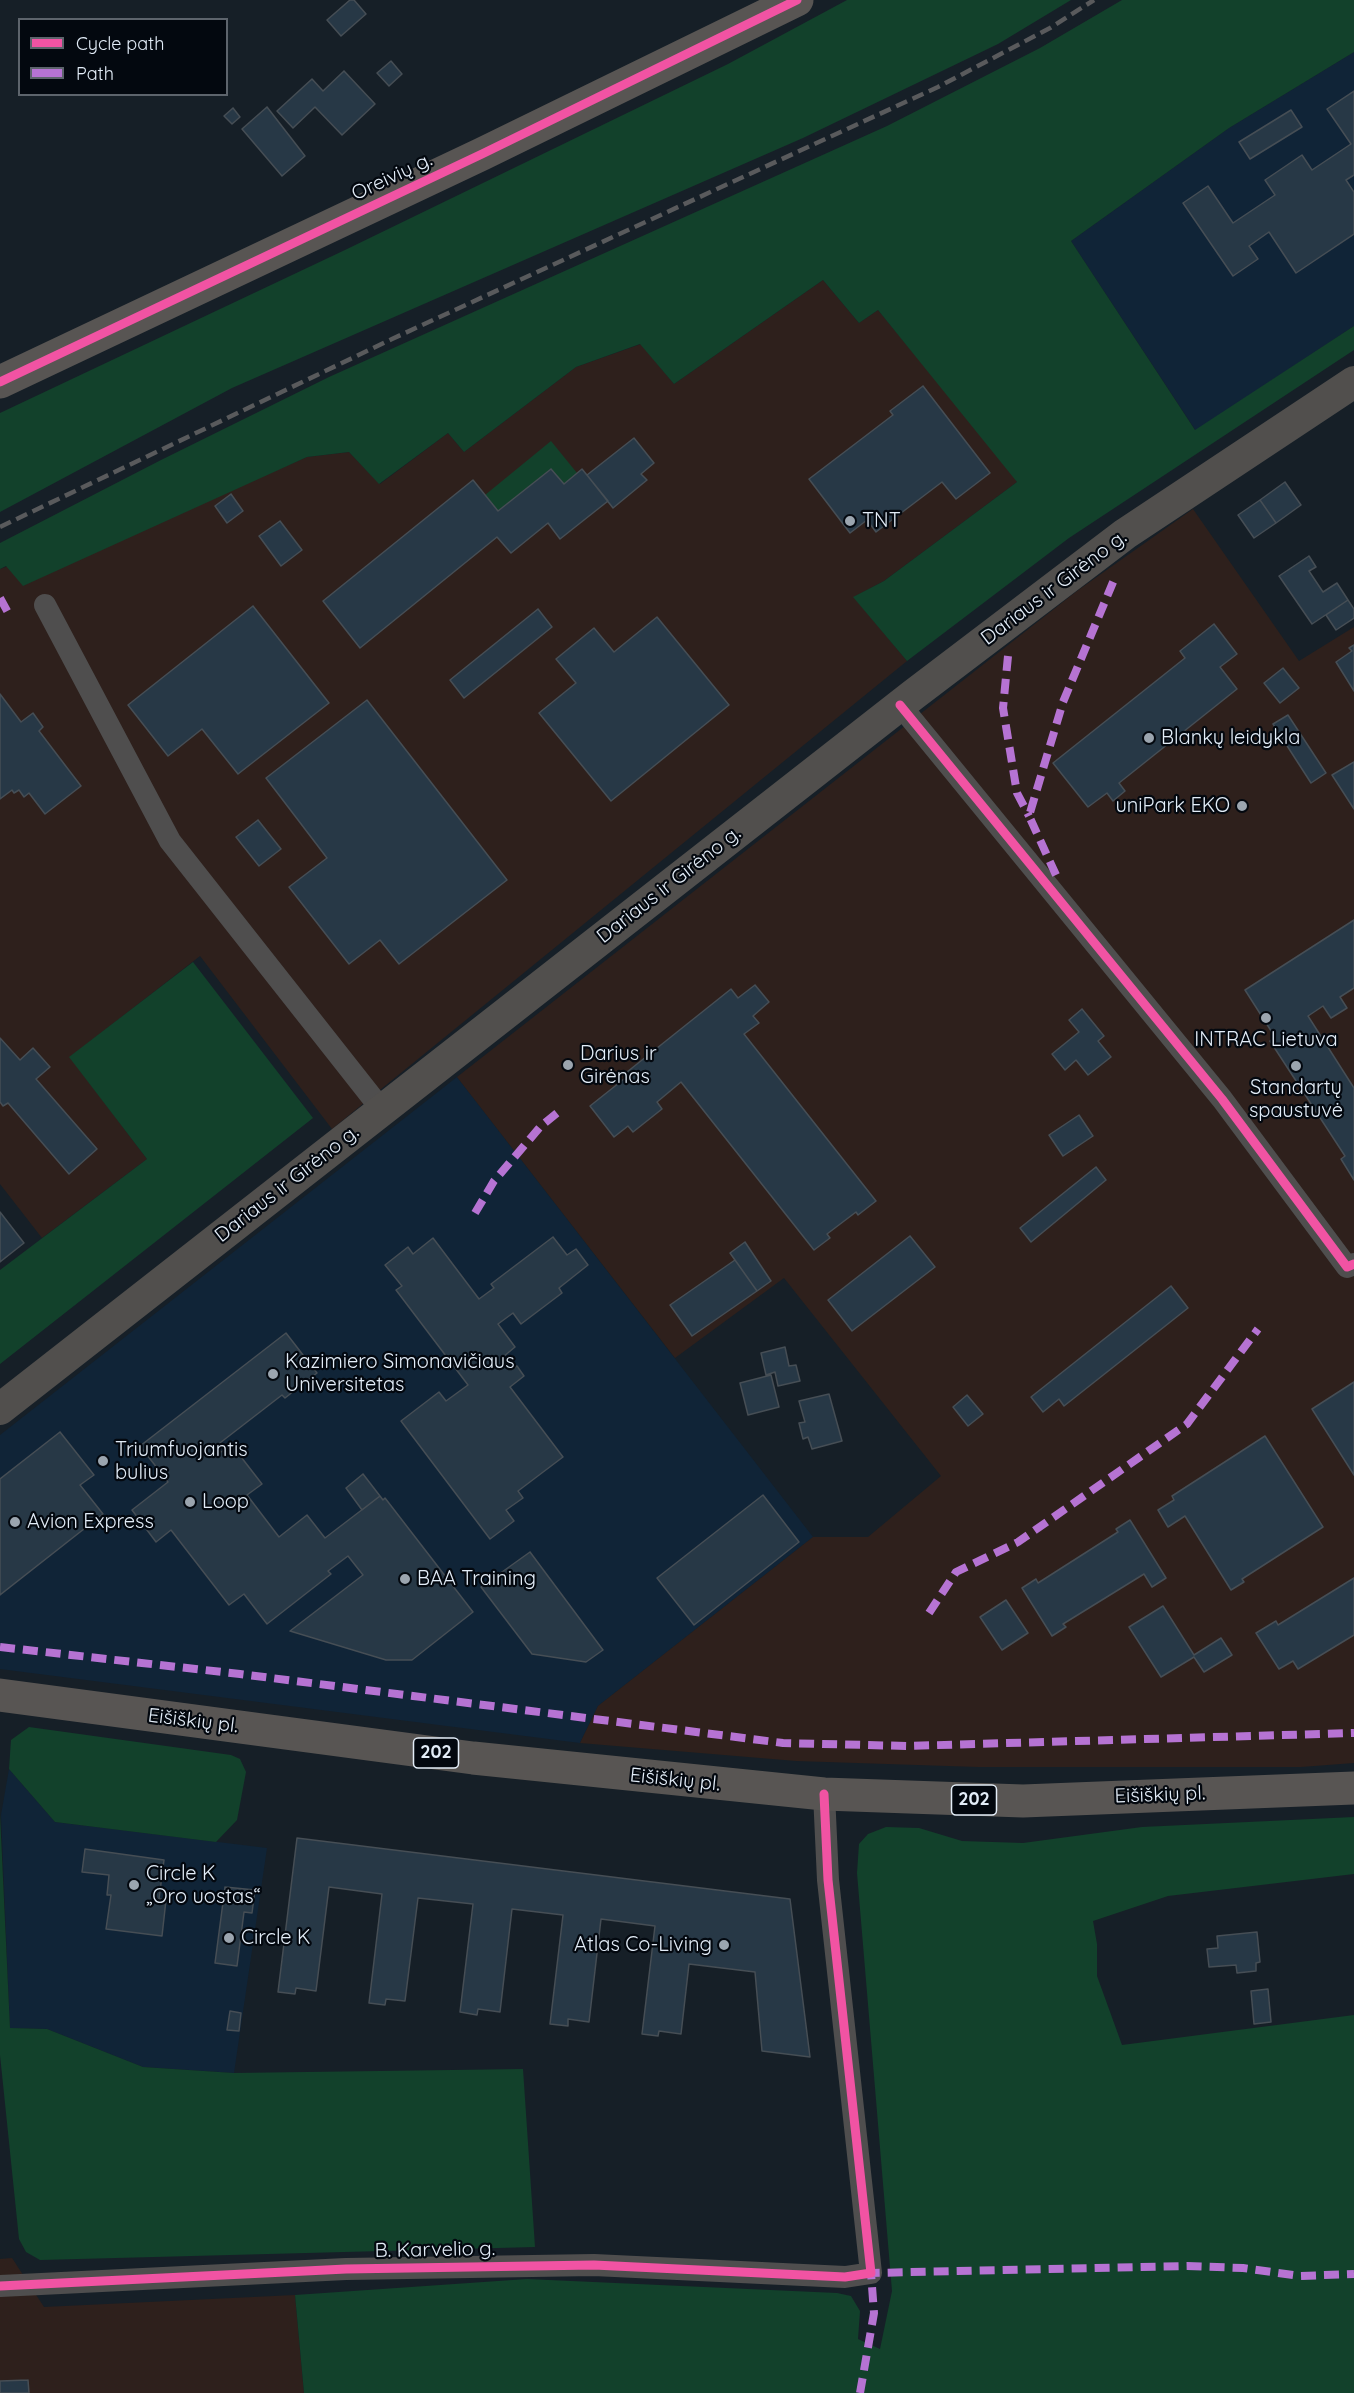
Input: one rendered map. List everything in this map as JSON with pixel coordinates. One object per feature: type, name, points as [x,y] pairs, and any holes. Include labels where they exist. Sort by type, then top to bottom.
[{"type":"main road","name":"Oreivių g.","points":[[0,382],[492,149],[797,0]]},
{"type":"main road","name":"Dariaus ir Girėno g.","points":[[0,1409],[900,705],[1125,534],[1354,382]]},
{"type":"main road","name":"Eišiškių pl.","points":[[0,1695],[473,1758],[824,1794],[1023,1801],[1354,1788]]},
{"type":"street","points":[[45,605],[170,841],[382,1110]]},
{"type":"street","points":[[900,705],[1222,1099],[1347,1267],[1354,1264]]},
{"type":"street","name":"B. Karvelio g.","points":[[0,2286],[346,2269],[572,2266],[845,2277],[871,2273],[869,2238],[828,1880],[824,1794]]},
{"type":"shaded area","points":[[1354,52],[1354,326],[1196,431],[1071,241],[1229,128]]},
{"type":"shaded area","points":[[823,280],[859,323],[878,310],[1011,471],[1017,482],[884,581],[854,597],[907,661],[332,1129],[200,956],[70,1057],[147,1159],[42,1238],[0,1184],[0,569],[232,489],[307,457],[349,452],[380,484],[448,433],[464,452],[576,367],[641,344],[674,384]]},
{"type":"shaded area","points":[[1193,509],[1299,661],[1354,627],[1354,1763],[1301,1767],[978,1767],[796,1761],[580,1743],[598,1706],[813,1537],[868,1537],[941,1476],[784,1278],[675,1358],[457,1077],[1077,591]]},
{"type":"shaded area","points":[[457,1077],[813,1537],[598,1706],[580,1743],[0,1669],[0,1435]]},
{"type":"shaded area","points":[[9,1769],[55,1822],[267,1848],[234,2073],[143,2067],[47,2029],[10,2028],[1,1815]]},
{"type":"shaded area","points":[[12,2258],[44,2307],[295,2295],[304,2393],[0,2393],[0,2259]]},
{"type":"green space","points":[[847,0],[1071,0],[998,44],[803,138],[232,388],[0,512],[0,413],[345,250],[728,64]]},
{"type":"green space","points":[[1122,0],[1354,0],[1354,52],[1229,128],[1071,241],[1195,430],[1354,326],[1354,350],[1069,538],[907,661],[853,597],[884,581],[1017,482],[878,310],[859,323],[823,280],[674,384],[640,344],[576,367],[464,452],[448,433],[379,484],[349,452],[307,457],[23,586],[6,566],[0,569],[0,543],[161,460],[329,377],[887,126],[1040,48]]},
{"type":"green space","points":[[551,441],[577,473],[564,484],[551,469],[498,511],[485,495]]},
{"type":"green space","points":[[193,962],[313,1118],[0,1364],[0,1270],[147,1159],[69,1057]]},
{"type":"green space","points":[[29,1727],[231,1755],[240,1759],[246,1772],[237,1820],[216,1842],[55,1822],[9,1769],[11,1740]]},
{"type":"green space","points":[[0,1814],[10,2028],[47,2029],[143,2067],[234,2073],[523,2069],[535,2247],[40,2260],[26,2252],[19,2239],[0,2055]]},
{"type":"green space","points":[[1354,1817],[1354,1874],[1168,1896],[1093,1921],[1097,1944],[1097,1976],[1122,2045],[1354,2015],[1354,2393],[304,2393],[295,2295],[527,2279],[837,2293],[851,2296],[860,2311],[858,2339],[880,2349],[892,2291],[857,1873],[859,1844],[868,1834],[886,1827],[919,1828],[962,1841],[1023,1843],[1142,1827]]},
{"type":"building","points":[[350,0],[354,0],[366,14],[341,36],[327,20]]},
{"type":"building","points":[[391,61],[402,74],[389,86],[377,73]]},
{"type":"building","points":[[344,71],[375,104],[342,135],[315,107],[293,128],[277,111],[312,79],[323,91]]},
{"type":"building","points":[[1354,91],[1354,175],[1346,180],[1354,192],[1354,234],[1296,273],[1269,232],[1249,246],[1258,259],[1233,276],[1183,203],[1208,186],[1233,223],[1275,195],[1265,180],[1302,155],[1312,170],[1351,144],[1327,109]]},
{"type":"building","points":[[267,107],[305,156],[282,176],[242,129]]},
{"type":"building","points":[[233,108],[240,117],[232,124],[224,116]]},
{"type":"building","points":[[1291,110],[1302,127],[1250,159],[1239,142]]},
{"type":"building","points":[[923,386],[990,473],[956,499],[942,482],[876,532],[867,520],[850,533],[809,479],[893,415],[890,411]]},
{"type":"building","points":[[634,438],[654,463],[641,474],[647,480],[613,508],[587,475]]},
{"type":"building","points":[[551,469],[564,484],[582,469],[608,501],[560,539],[548,523],[511,553],[497,537],[360,648],[323,601],[473,480],[498,511]]},
{"type":"building","points":[[1285,482],[1301,505],[1276,523],[1260,500]]},
{"type":"building","points":[[231,494],[243,511],[227,523],[215,506]]},
{"type":"building","points":[[1260,500],[1276,523],[1254,538],[1238,515]]},
{"type":"building","points":[[280,521],[302,550],[281,566],[259,536]]},
{"type":"building","points":[[1309,556],[1316,567],[1309,571],[1323,592],[1337,583],[1348,600],[1312,624],[1279,576]]},
{"type":"building","points":[[1348,600],[1354,609],[1354,618],[1336,630],[1326,615]]},
{"type":"building","points":[[253,606],[329,703],[238,774],[202,729],[168,756],[128,705]]},
{"type":"building","points":[[538,609],[552,627],[464,698],[450,680]]},
{"type":"building","points":[[657,617],[729,705],[611,801],[539,713],[576,683],[556,659],[594,628],[614,652]]},
{"type":"building","points":[[1214,624],[1237,654],[1220,667],[1237,689],[1119,783],[1125,791],[1113,801],[1107,793],[1088,807],[1053,763],[1185,658],[1180,651]]},
{"type":"building","points":[[1354,645],[1354,691],[1336,662],[1352,651],[1349,648]]},
{"type":"building","points":[[1283,668],[1299,688],[1280,703],[1264,683]]},
{"type":"building","points":[[0,694],[21,722],[33,713],[43,727],[39,731],[81,786],[45,814],[29,793],[24,797],[19,790],[14,793],[12,790],[0,799]]},
{"type":"building","points":[[367,700],[507,880],[399,964],[380,940],[349,964],[289,887],[327,858],[266,778]]},
{"type":"building","points":[[1288,715],[1326,773],[1311,783],[1273,724]]},
{"type":"building","points":[[1354,762],[1354,809],[1332,775]]},
{"type":"building","points":[[258,820],[281,849],[259,866],[236,837]]},
{"type":"building","points":[[1354,920],[1354,988],[1340,997],[1347,1008],[1331,1018],[1323,1006],[1308,1016],[1354,1088],[1354,1180],[1341,1159],[1345,1156],[1270,1041],[1275,1037],[1245,990]]},
{"type":"building","points":[[755,985],[769,1002],[753,1016],[759,1023],[744,1034],[876,1201],[858,1215],[856,1212],[827,1234],[830,1238],[814,1250],[681,1082],[657,1102],[662,1109],[633,1132],[628,1126],[614,1137],[590,1106],[629,1075],[627,1072],[731,989],[738,998]]},
{"type":"building","points":[[1082,1009],[1104,1036],[1098,1041],[1111,1057],[1088,1075],[1076,1060],[1065,1070],[1052,1054],[1079,1032],[1069,1020]]},
{"type":"building","points":[[0,1038],[20,1060],[33,1048],[50,1067],[36,1079],[97,1149],[69,1174],[8,1103],[3,1106],[0,1102]]},
{"type":"building","points":[[1079,1115],[1093,1136],[1063,1156],[1049,1135]]},
{"type":"building","points":[[1096,1167],[1106,1180],[1031,1242],[1020,1228]]},
{"type":"building","points":[[0,1212],[24,1243],[0,1262]]},
{"type":"building","points":[[910,1236],[935,1267],[852,1331],[828,1300]]},
{"type":"building","points":[[553,1237],[567,1255],[576,1249],[588,1265],[559,1288],[562,1293],[521,1324],[513,1313],[498,1324],[515,1347],[503,1357],[512,1369],[517,1366],[524,1376],[510,1387],[563,1457],[518,1491],[523,1498],[506,1510],[514,1521],[490,1539],[401,1421],[439,1392],[446,1401],[468,1385],[396,1290],[402,1286],[385,1265],[408,1247],[413,1254],[433,1238],[479,1299],[494,1288],[491,1284]]},
{"type":"building","points":[[745,1242],[771,1281],[757,1291],[730,1253]]},
{"type":"building","points":[[735,1260],[757,1291],[692,1336],[670,1305]]},
{"type":"building","points":[[1171,1286],[1188,1308],[1064,1406],[1059,1399],[1043,1412],[1031,1397]]},
{"type":"building","points":[[286,1333],[317,1373],[285,1398],[282,1395],[216,1446],[221,1452],[231,1444],[262,1484],[247,1495],[279,1537],[307,1515],[325,1538],[380,1496],[383,1500],[385,1498],[473,1612],[412,1660],[386,1660],[290,1631],[363,1575],[348,1556],[328,1571],[331,1574],[267,1624],[244,1594],[229,1605],[171,1530],[156,1542],[132,1510],[168,1482],[140,1446]]},
{"type":"building","points":[[785,1347],[789,1366],[796,1365],[800,1381],[778,1386],[775,1372],[766,1375],[761,1353]]},
{"type":"building","points":[[771,1375],[779,1407],[748,1415],[740,1383]]},
{"type":"building","points":[[1354,1382],[1354,1475],[1312,1409]]},
{"type":"building","points":[[829,1394],[842,1441],[812,1449],[808,1437],[803,1439],[799,1423],[805,1422],[799,1401]]},
{"type":"building","points":[[967,1395],[983,1414],[968,1426],[953,1407]]},
{"type":"building","points":[[60,1432],[94,1475],[80,1485],[103,1514],[0,1595],[0,1479]]},
{"type":"building","points":[[1265,1436],[1323,1527],[1242,1579],[1244,1582],[1231,1590],[1185,1516],[1168,1527],[1158,1510],[1174,1500],[1172,1496]]},
{"type":"building","points":[[363,1474],[380,1496],[362,1510],[346,1488]]},
{"type":"building","points":[[763,1495],[799,1542],[694,1625],[657,1578]]},
{"type":"building","points":[[1130,1520],[1166,1578],[1152,1587],[1144,1574],[1063,1624],[1066,1627],[1052,1636],[1022,1588],[1036,1579],[1038,1583],[1118,1532],[1116,1529]]},
{"type":"building","points":[[530,1552],[603,1650],[586,1662],[532,1654],[481,1587]]},
{"type":"building","points":[[1354,1578],[1354,1635],[1298,1669],[1293,1661],[1279,1669],[1256,1633],[1276,1621],[1278,1625]]},
{"type":"building","points":[[1006,1600],[1028,1633],[1002,1650],[980,1617]]},
{"type":"building","points":[[1163,1606],[1194,1655],[1221,1638],[1232,1655],[1204,1672],[1194,1657],[1161,1677],[1129,1627]]},
{"type":"building","name":"Atlas Co-Living","points":[[297,1838],[790,1899],[810,2057],[762,2051],[755,1972],[689,1964],[681,2034],[659,2031],[658,2036],[642,2034],[655,1926],[601,1919],[589,2022],[568,2019],[568,2026],[550,2024],[563,1915],[512,1909],[500,2012],[478,2009],[477,2015],[460,2012],[473,1904],[418,1898],[405,2001],[386,1999],[385,2005],[369,2003],[382,1894],[329,1887],[316,1991],[296,1988],[295,1994],[278,1992]]},
{"type":"building","name":"Circle K „Oro uostas“","points":[[85,1849],[164,1860],[159,1899],[166,1900],[162,1936],[106,1929],[111,1895],[107,1895],[109,1875],[82,1872]]},
{"type":"building","name":"Circle K","points":[[225,1887],[255,1890],[252,1913],[244,1912],[237,1966],[215,1963]]},
{"type":"building","points":[[1257,1932],[1260,1962],[1256,1963],[1256,1971],[1237,1973],[1236,1965],[1209,1967],[1207,1949],[1218,1948],[1217,1936]]},
{"type":"building","points":[[1268,1989],[1271,2022],[1254,2024],[1251,1991]]},
{"type":"building","points":[[230,2011],[241,2013],[239,2031],[227,2030]]},
{"type":"building","points":[[28,2380],[29,2393],[0,2393],[0,2381]]},
{"type":"railway","points":[[0,527],[392,339],[938,87],[1050,28],[1094,0]]},
{"type":"marked path","points":[[1056,875],[1029,816],[1063,702],[1116,575]]},
{"type":"marked path","points":[[0,598],[11,618]]},
{"type":"marked path","points":[[1008,656],[1003,708],[1017,793],[1029,816]]},
{"type":"marked path","points":[[475,1213],[494,1181],[541,1126],[562,1109]]},
{"type":"marked path","points":[[929,1613],[956,1572],[1018,1542],[1187,1424],[1258,1329]]},
{"type":"marked path","points":[[0,1647],[240,1674],[783,1743],[907,1746],[1354,1733]]},
{"type":"marked path","points":[[860,2393],[874,2313],[871,2273],[1187,2266],[1243,2268],[1300,2276],[1354,2274]]},
{"type":"cycle path","points":[[0,382],[482,154],[797,0]]},
{"type":"cycle path","points":[[900,705],[1222,1099],[1347,1267],[1354,1264]]},
{"type":"cycle path","points":[[0,2286],[346,2269],[594,2265],[845,2277],[871,2273],[828,1880],[824,1794]]},
{"type":"place","name":"TNT","points":[[850,521]]},
{"type":"place","name":"Blankų leidykla","points":[[1149,738]]},
{"type":"place","name":"uniPark EKO","points":[[1242,806]]},
{"type":"place","name":"INTRAC Lietuva","points":[[1266,1018]]},
{"type":"place","name":"Darius ir Girėnas","points":[[568,1065]]},
{"type":"place","name":"Standartų spaustuvė","points":[[1296,1066]]},
{"type":"place","name":"Kazimiero Simonavičiaus Universitetas","points":[[273,1374]]},
{"type":"place","name":"Triumfuojantis bulius","points":[[103,1461]]},
{"type":"place","name":"Loop","points":[[190,1502]]},
{"type":"place","name":"Avion Express","points":[[15,1522]]},
{"type":"place","name":"BAA Training","points":[[405,1579]]},
{"type":"place","name":"Circle K „Oro uostas“","points":[[134,1885]]},
{"type":"place","name":"Circle K","points":[[229,1938]]},
{"type":"place","name":"Atlas Co-Living","points":[[724,1945]]}]
